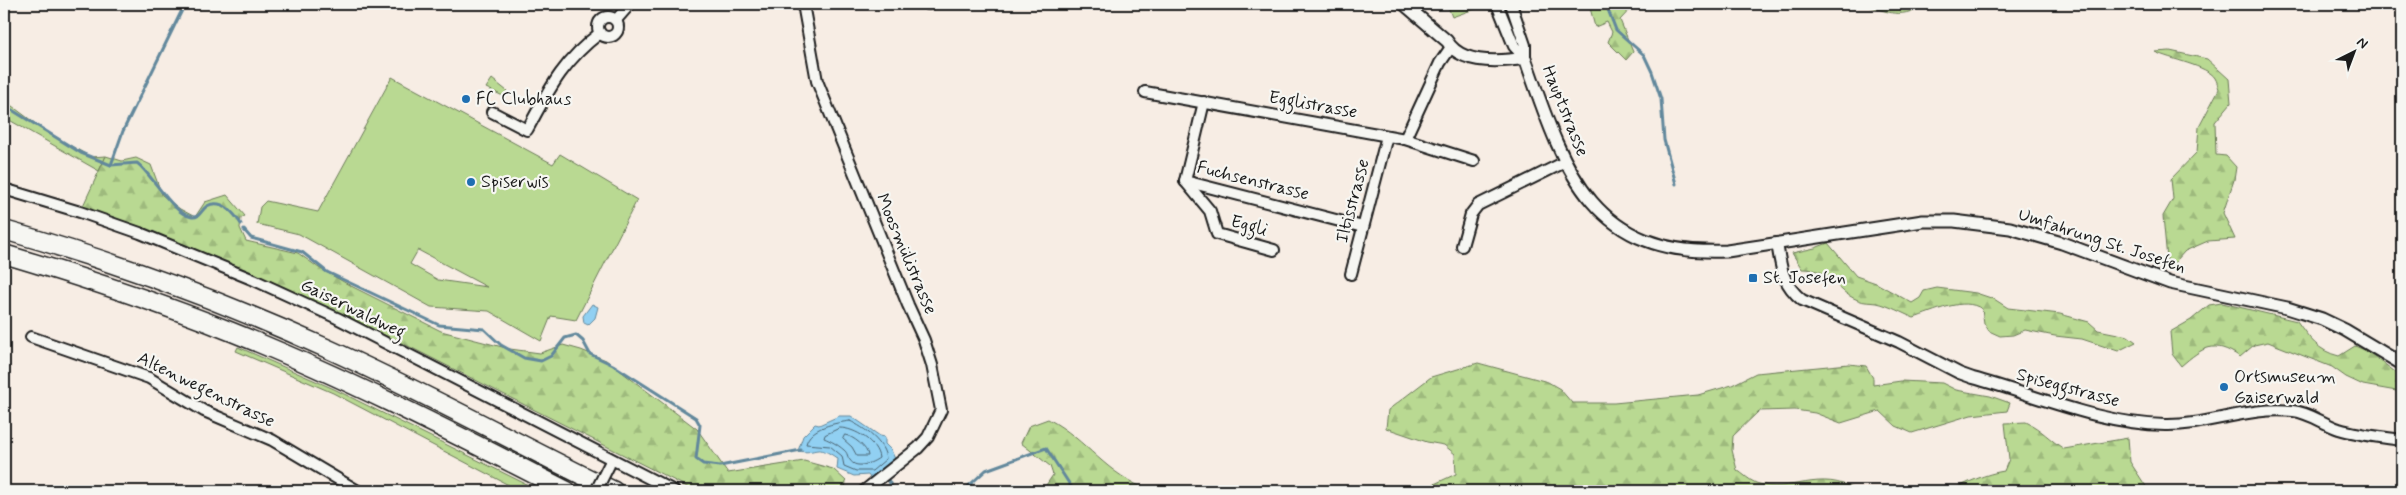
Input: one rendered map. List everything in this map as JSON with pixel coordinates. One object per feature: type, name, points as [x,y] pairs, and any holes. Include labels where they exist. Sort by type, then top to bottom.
[{"type":"highway","points":[[4,230],[134,271],[280,328],[395,381],[614,491]]},
{"type":"highway","points":[[4,254],[128,293],[249,339],[377,396],[567,491]]},
{"type":"street","points":[[616,20],[630,4]]},
{"type":"street","name":"Moosmülistrasse","points":[[803,4],[818,81],[908,306],[924,340],[932,365],[941,410],[928,437],[867,489]]},
{"type":"street","name":"Hauptstrasse","points":[[1404,4],[1447,41],[1451,48],[1478,60],[1502,62],[1525,58],[1565,162],[1593,204],[1618,225],[1642,239],[1676,250],[1699,252],[1727,251],[1777,243]]},
{"type":"street","points":[[1497,4],[1514,46],[1525,58]]},
{"type":"street","points":[[1511,4],[1525,45],[1525,58]]},
{"type":"street","points":[[606,16],[616,20],[618,26],[615,35],[605,37],[600,33],[598,26],[601,20],[606,16]]},
{"type":"street","points":[[492,112],[527,130],[558,73],[571,57],[600,33]]},
{"type":"street","points":[[1405,139],[1440,63],[1451,48]]},
{"type":"street","name":"Egglistrasse","points":[[1145,92],[1405,139],[1474,161]]},
{"type":"street","name":"Fuchsenstrasse","points":[[1204,102],[1185,181],[1363,227]]},
{"type":"street","name":"Iltisstrasse","points":[[1351,274],[1387,136]]},
{"type":"street","points":[[1462,246],[1471,214],[1478,205],[1565,162]]},
{"type":"street","name":"Eggli","points":[[1185,181],[1210,211],[1217,234],[1274,250]]},
{"type":"street","name":"Gaiserwaldweg","points":[[4,189],[114,224],[254,280],[336,318],[611,462],[674,491]]},
{"type":"street","name":"Umfahrung St. Josefen","points":[[1777,243],[1923,221],[1954,221],[2010,228],[2062,243],[2170,284],[2287,308],[2322,319],[2402,364]]},
{"type":"street","name":"Spiseggstrasse","points":[[1777,243],[1784,280],[1802,300],[1899,342],[1959,373],[1973,378],[2089,413],[2141,424],[2168,425],[2253,412],[2280,410],[2296,411],[2346,431],[2402,440]]},
{"type":"street","name":"Altenwegenstrasse","points":[[31,337],[149,378],[204,411],[272,440],[358,491]]},
{"type":"street","points":[[596,491],[611,462]]},
{"type":"green space","points":[[1447,4],[1483,4],[1483,6],[1452,17]]},
{"type":"green space","points":[[1589,4],[1635,4],[1620,20],[1633,52],[1626,60],[1608,42],[1612,32],[1607,22],[1595,27]]},
{"type":"green space","points":[[1858,4],[1925,4],[1907,13],[1891,13]]},
{"type":"green space","points":[[2170,51],[2207,59],[2229,79],[2231,103],[2215,122],[2216,155],[2226,156],[2236,167],[2234,180],[2223,213],[2235,239],[2208,241],[2185,251],[2168,270],[2163,216],[2173,199],[2171,179],[2197,152],[2199,127],[2219,89],[2215,78],[2205,70],[2155,52]]},
{"type":"green space","name":"Spiserwis","points":[[392,77],[553,164],[560,154],[637,200],[576,320],[551,316],[541,341],[489,311],[431,307],[299,234],[257,224],[260,207],[266,201],[318,212]],"holes":[[[418,250],[487,287],[438,280],[410,264]]]},
{"type":"green space","points":[[492,79],[507,91],[503,96],[486,88]]},
{"type":"green space","points":[[4,100],[48,133],[91,157],[106,156],[99,171],[4,117]]},
{"type":"green space","points":[[106,156],[122,161],[136,158],[151,165],[162,195],[180,209],[195,217],[205,202],[227,195],[245,216],[241,218],[240,228],[246,241],[298,253],[319,268],[351,286],[441,331],[510,349],[540,353],[563,345],[606,360],[697,429],[728,473],[804,461],[833,469],[846,481],[845,491],[695,491],[410,347],[267,280],[143,229],[82,208]]},
{"type":"green space","points":[[1828,243],[1856,276],[1876,283],[1912,303],[1920,298],[1924,291],[1937,288],[1976,293],[1994,299],[2008,308],[2060,314],[2089,322],[2098,330],[2128,336],[2136,342],[2118,351],[2082,339],[2025,330],[2013,335],[2000,336],[1989,331],[1984,323],[1982,309],[1975,305],[1948,306],[1914,318],[1882,304],[1860,301],[1849,296],[1821,272],[1802,269],[1792,253]]},
{"type":"green space","points":[[2222,303],[2297,321],[2315,343],[2332,354],[2339,356],[2355,346],[2367,351],[2402,377],[2402,392],[2363,385],[2346,377],[2332,367],[2268,342],[2254,345],[2240,357],[2223,348],[2209,348],[2202,350],[2181,366],[2172,354],[2170,332],[2191,320],[2209,305]]},
{"type":"green space","points":[[238,347],[334,389],[540,491],[520,491],[333,393],[236,351]]},
{"type":"green space","points":[[1478,363],[1548,382],[1560,389],[1572,403],[1614,403],[1698,395],[1732,385],[1756,373],[1849,364],[1866,366],[1873,378],[1873,385],[1901,381],[1942,383],[1956,390],[1990,396],[2010,403],[2007,411],[1971,415],[1912,433],[1896,426],[1880,411],[1841,423],[1815,413],[1795,410],[1759,411],[1733,436],[1732,450],[1737,470],[1756,483],[1781,486],[1831,481],[1844,484],[1857,491],[1407,491],[1432,485],[1456,474],[1455,454],[1444,445],[1427,442],[1386,428],[1388,410],[1431,377]]},
{"type":"green space","points":[[1048,419],[1075,437],[1122,476],[1152,491],[1042,491],[1053,475],[1050,466],[1021,443],[1029,426]]},
{"type":"green space","points":[[2026,422],[2064,449],[2128,438],[2130,462],[2149,491],[1951,491],[1990,474],[2004,471],[2009,459],[2005,423]]},
{"type":"water","points":[[592,304],[598,307],[595,318],[588,325],[584,323],[583,316]]},
{"type":"water","points":[[839,416],[851,416],[880,436],[885,437],[885,444],[891,450],[895,459],[871,479],[868,475],[854,476],[837,469],[838,459],[825,451],[798,451],[803,436],[815,424],[819,425]]},
{"type":"waterway","points":[[111,165],[123,131],[185,4]]},
{"type":"waterway","points":[[1610,4],[1607,7],[1616,30],[1644,55],[1652,72],[1661,99],[1664,140],[1676,184]]},
{"type":"waterway","points":[[4,105],[81,153],[111,165],[137,163],[170,202],[185,215],[195,217],[207,206],[218,204],[231,211],[241,224]]},
{"type":"waterway","points":[[244,230],[251,238],[302,252],[327,272],[439,325],[484,329],[501,345],[524,358],[541,361],[551,356],[565,338],[576,335],[583,341],[590,354],[613,365],[696,418],[700,425],[696,459],[703,464],[720,466],[801,450]]},
{"type":"waterway","points":[[963,491],[986,470],[1046,448],[1074,491]]},
{"type":"waterway","points":[[886,476],[894,491]]},
{"type":"place","name":"FC Clubhaus","points":[[466,99]]},
{"type":"place","name":"Spiserwis","points":[[471,182]]},
{"type":"place","name":"St. Josefen","points":[[1753,278]]},
{"type":"place","name":"Ortsmuseum Gaiserwald","points":[[2224,387]]}]
